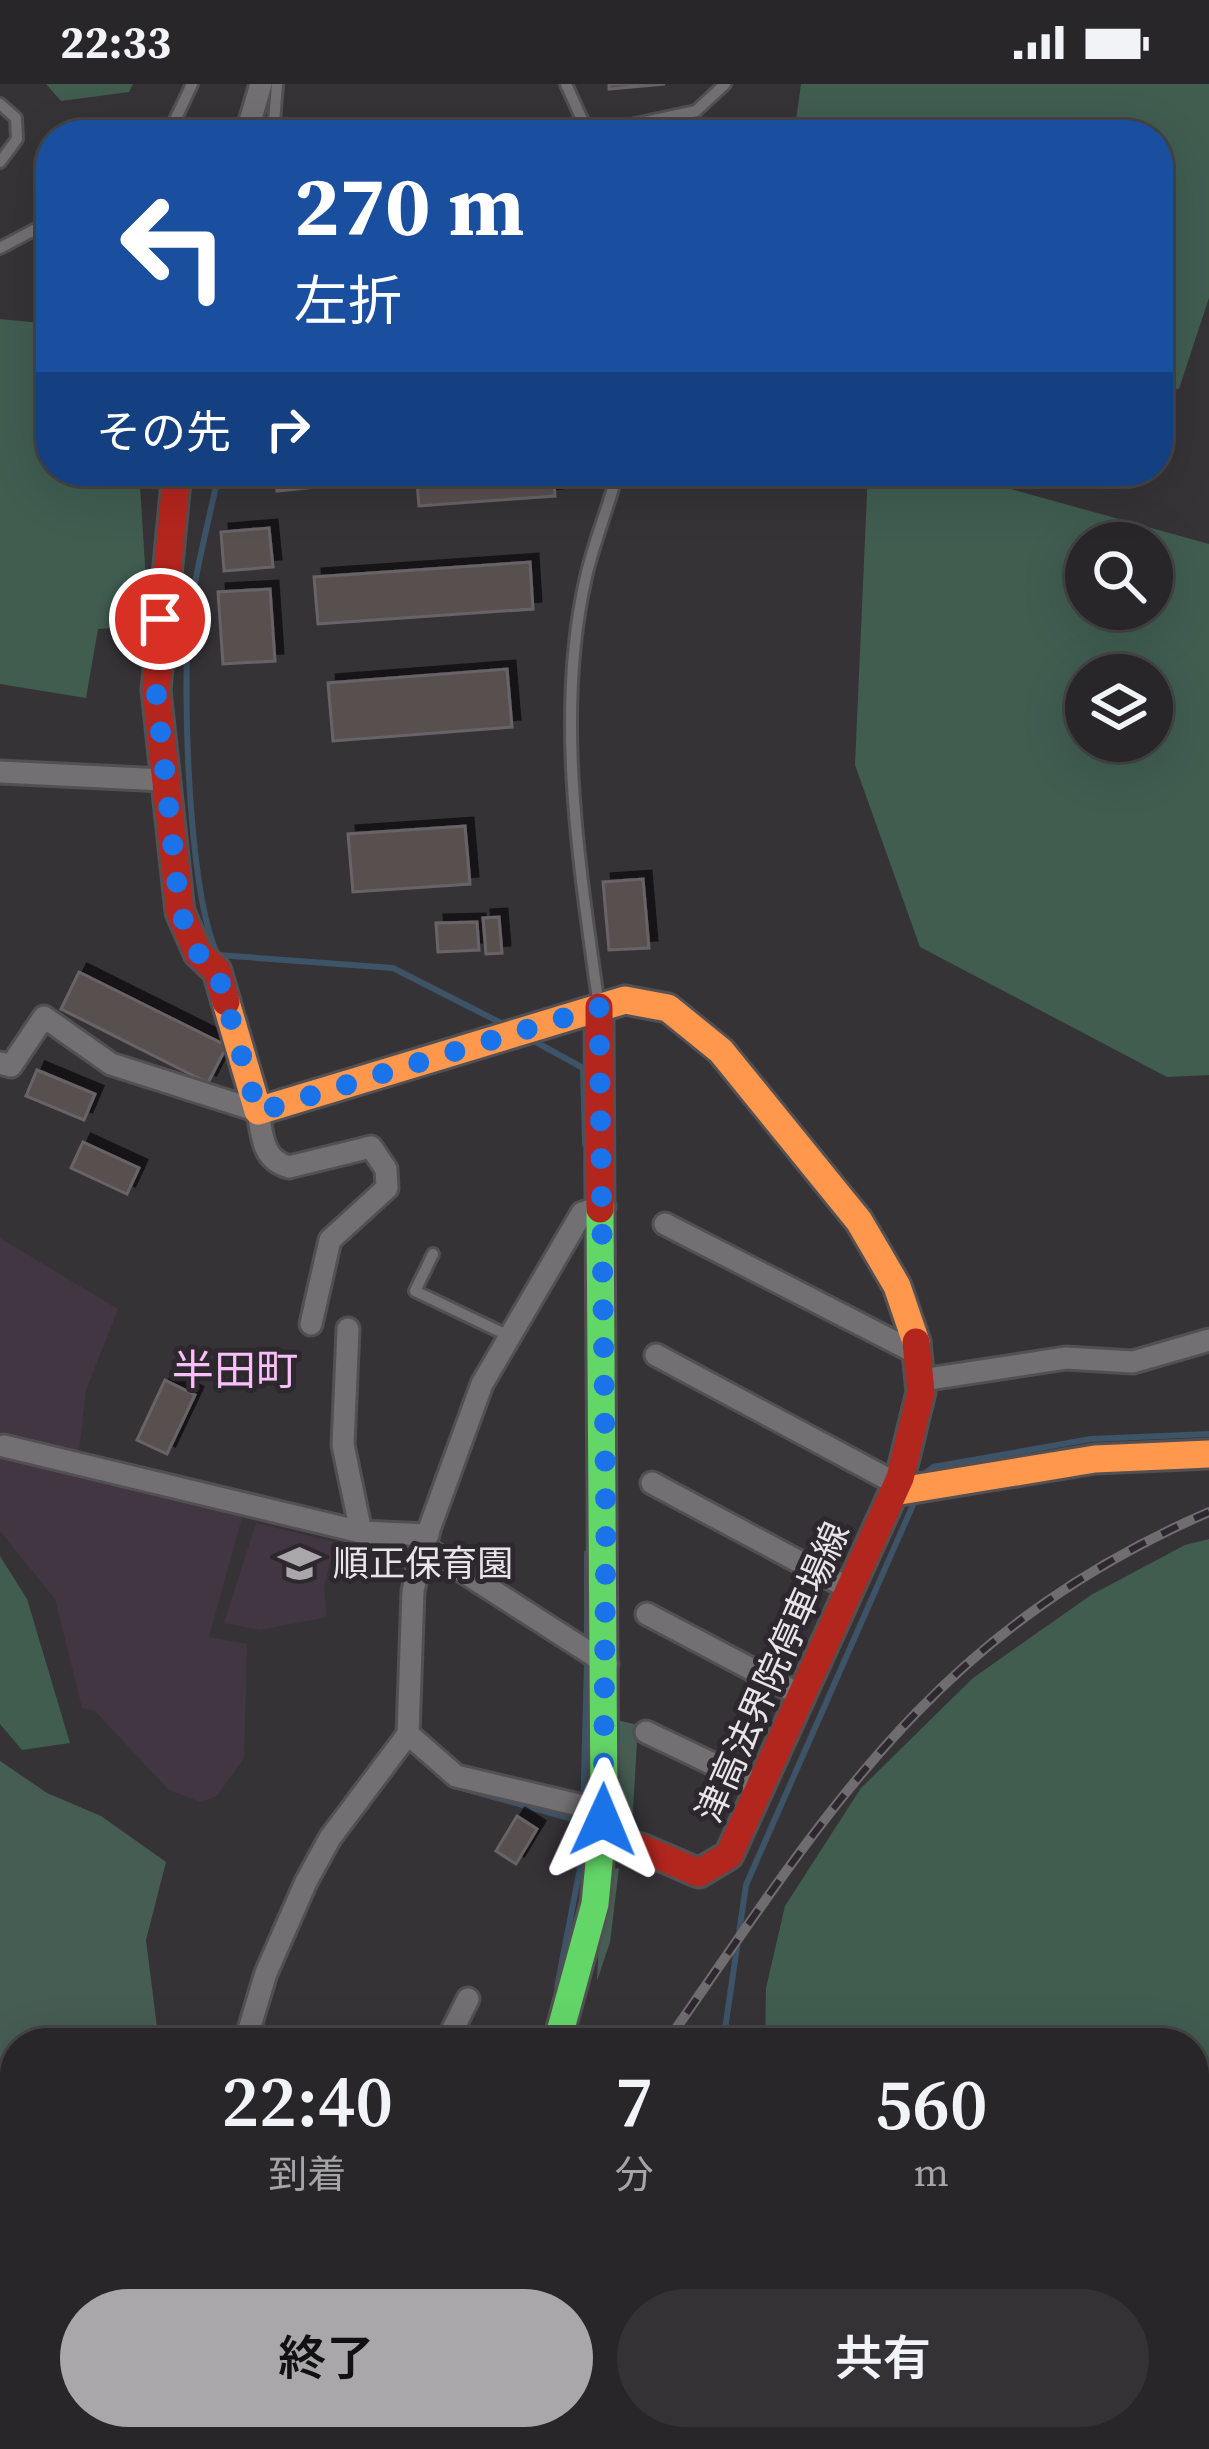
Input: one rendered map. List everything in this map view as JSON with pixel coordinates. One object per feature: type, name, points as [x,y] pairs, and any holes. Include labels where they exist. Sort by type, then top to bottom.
[{"type":"street","points":[[250,120],[261,84]]},
{"type":"street","points":[[176,486],[156,690],[180,912],[198,953],[217,971],[264,1148],[276,1164],[289,1167],[366,1145],[377,1151],[389,1180],[380,1197],[330,1240],[311,1324]]},
{"type":"street","points":[[0,772],[164,780]]},
{"type":"street","points":[[0,1063],[11,1066],[44,1017],[111,1064],[258,1112],[599,1007],[640,998],[669,1007],[708,1040],[839,1190],[868,1232],[921,1368]]},
{"type":"street","points":[[561,2028],[595,1904],[602,1840],[590,1809],[593,1208],[599,1007]]},
{"type":"street","points":[[250,2028],[273,1955],[306,1882],[330,1838],[405,1739],[413,1591],[421,1537],[471,1408],[503,1333],[593,1208]]},
{"type":"street","points":[[665,1224],[921,1368],[1066,1358],[1132,1362],[1209,1340]]},
{"type":"street","points":[[348,1329],[344,1445],[361,1532]]},
{"type":"street","points":[[656,1355],[907,1489],[1095,1459],[1209,1454]]},
{"type":"street","name":"津高法界院停車場線","points":[[602,1840],[641,1848],[689,1872],[710,1871],[729,1855],[850,1589],[907,1489],[921,1368]]},
{"type":"street","points":[[4,1446],[361,1532],[421,1537],[593,1658]]},
{"type":"street","points":[[652,1483],[850,1589]]},
{"type":"street","points":[[647,1614],[802,1696]]},
{"type":"street","points":[[646,1732],[761,1787]]},
{"type":"street","points":[[405,1739],[456,1776],[590,1809]]},
{"type":"street","points":[[454,2028],[468,1999]]},
{"type":"lane","points":[[175,120],[192,84]]},
{"type":"lane","points":[[274,120],[277,84]]},
{"type":"lane","points":[[566,84],[582,120]]},
{"type":"lane","points":[[656,120],[696,111],[725,84]]},
{"type":"lane","points":[[0,104],[16,118],[17,139],[0,163]]},
{"type":"lane","points":[[0,248],[36,228]]},
{"type":"lane","points":[[599,1007],[578,825],[573,720],[586,577],[613,486]]},
{"type":"lane","points":[[433,1254],[415,1291],[503,1333]]},
{"type":"shaded area","points":[[0,1238],[118,1309],[86,1390],[79,1451],[0,1435]]},
{"type":"shaded area","points":[[0,1454],[243,1514],[209,1637],[247,1644],[244,1758],[217,1796],[200,1802],[168,1789],[95,1711],[82,1708],[55,1599],[0,1531]]},
{"type":"shaded area","points":[[256,1523],[335,1542],[324,1587],[327,1617],[260,1630],[224,1623]]},
{"type":"green space","points":[[46,84],[133,84],[129,92],[61,101]]},
{"type":"green space","points":[[801,84],[1209,84],[1209,298],[1179,389],[1173,389],[1173,120],[796,120]]},
{"type":"green space","points":[[0,319],[36,323],[36,486],[140,486],[149,626],[98,629],[86,698],[0,684]]},
{"type":"green space","points":[[867,486],[1000,486],[1130,522],[1065,522],[1065,630],[1173,630],[1173,534],[1209,544],[1209,1075],[1167,1077],[920,947],[855,765]]},
{"type":"green space","points":[[1209,1539],[1209,2028],[765,2028],[766,1988],[785,1906],[861,1788],[973,1678],[1091,1595],[1185,1545]]},
{"type":"green space","points":[[0,1556],[27,1599],[70,1743],[22,1750],[0,1724]]},
{"type":"green space","points":[[617,1720],[638,1725],[632,1826],[615,1817]]},
{"type":"green space","points":[[0,1761],[47,1793],[101,1816],[166,1862],[146,1940],[157,2028],[0,2028]]},
{"type":"green space","points":[[619,1868],[610,1942],[597,1981],[599,1935],[612,1869]]},
{"type":"building","points":[[609,84],[665,84],[609,89]]},
{"type":"building","points":[[276,486],[317,487],[277,491]]},
{"type":"building","points":[[417,486],[554,486],[555,496],[419,506]]},
{"type":"building","points":[[269,528],[273,567],[224,571],[221,532]]},
{"type":"building","points":[[530,562],[533,609],[318,624],[314,577]]},
{"type":"building","points":[[270,589],[275,661],[223,664],[218,592]]},
{"type":"building","points":[[507,669],[512,727],[333,741],[328,683]]},
{"type":"building","points":[[465,826],[470,884],[353,892],[348,834]]},
{"type":"building","points":[[643,879],[649,948],[609,950],[603,882]]},
{"type":"building","points":[[499,917],[502,953],[486,954],[483,918]]},
{"type":"building","points":[[477,922],[479,950],[438,952],[436,923]]},
{"type":"building","points":[[79,972],[227,1046],[208,1083],[61,1009]]},
{"type":"building","points":[[37,1070],[95,1094],[84,1120],[26,1096]]},
{"type":"building","points":[[83,1142],[139,1168],[127,1194],[71,1168]]},
{"type":"building","points":[[165,1380],[195,1395],[167,1454],[137,1440]]},
{"type":"building","points":[[517,1816],[537,1829],[516,1864],[496,1851]]},
{"type":"waterway","points":[[216,486],[191,606],[186,697],[194,843],[208,927],[218,955],[393,968],[507,1026]]},
{"type":"waterway","points":[[534,1041],[583,1068],[585,1144]]},
{"type":"waterway","points":[[924,1474],[933,1467],[1091,1439],[1209,1434]]},
{"type":"waterway","points":[[436,1480],[448,1447]]},
{"type":"waterway","points":[[725,2028],[746,1885],[916,1498]]},
{"type":"waterway","points":[[587,1553],[587,1641]]},
{"type":"waterway","points":[[557,1987],[582,1858],[587,1661]]},
{"type":"waterway","points":[[409,1748],[451,1785],[583,1822]]},
{"type":"railway","points":[[676,2028],[837,1804],[896,1734],[960,1671],[1031,1612],[1114,1559],[1209,1512]]},
{"type":"traffic: fast","points":[[561,2028],[595,1904],[604,1811],[600,1209]]},
{"type":"traffic: slow","points":[[226,1002],[258,1111],[625,1000],[668,1008],[721,1051],[859,1221],[897,1286],[916,1342]]},
{"type":"traffic: slow","points":[[894,1492],[1095,1459],[1209,1454]]},
{"type":"traffic: jam","points":[[176,486],[156,690],[180,912],[198,953],[217,971],[226,1002]]},
{"type":"traffic: jam","points":[[599,1007],[600,1209]]},
{"type":"traffic: jam","points":[[602,1840],[641,1848],[699,1873],[729,1855],[900,1478],[921,1392],[916,1342]]},
{"type":"place","name":"順正保育園","points":[[299,1563]]},
{"type":"district","name":"半田町","points":[[235,1370]]},
{"type":"route","points":[[160,619],[156,690],[180,912],[198,953],[217,971],[258,1112],[599,1007],[607,1664],[603,1820]]}]
